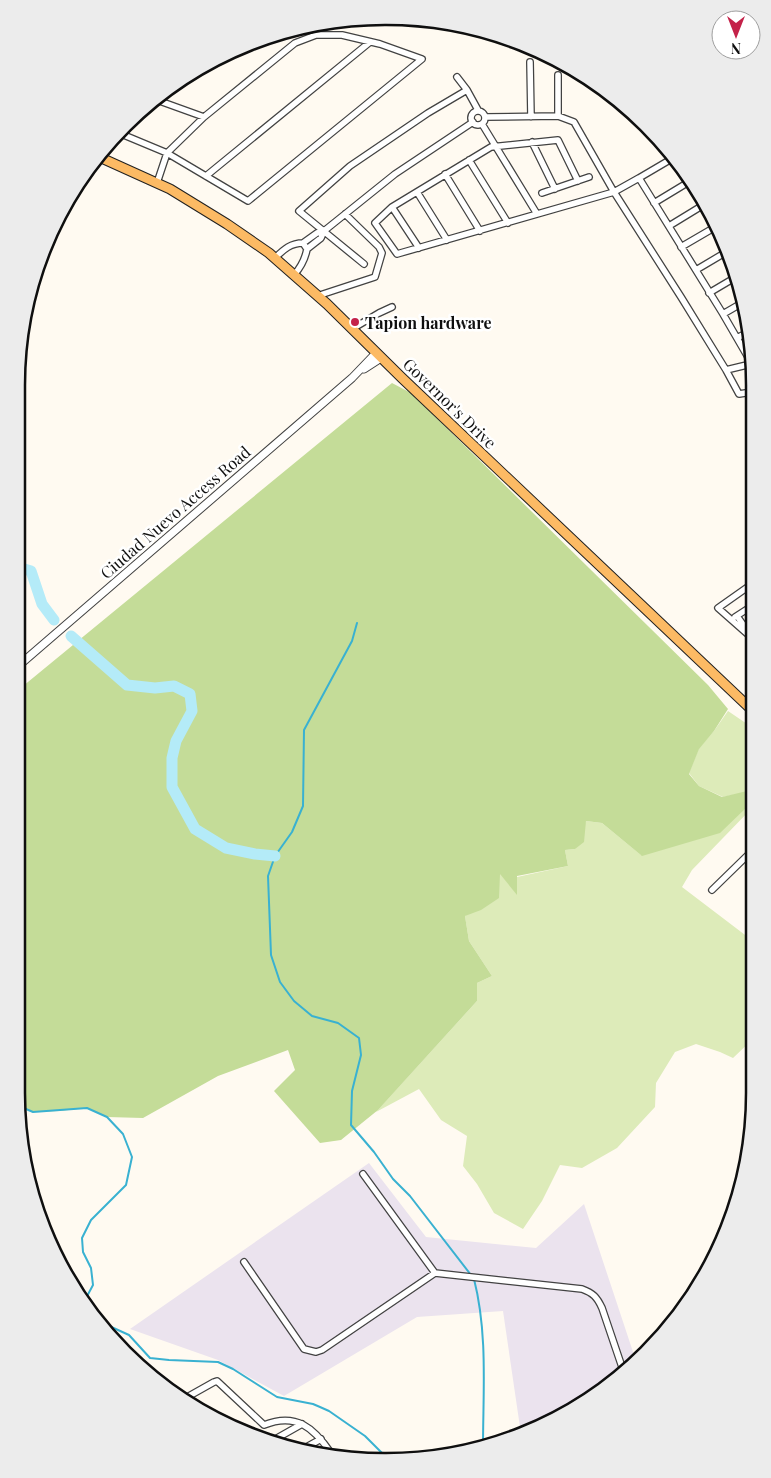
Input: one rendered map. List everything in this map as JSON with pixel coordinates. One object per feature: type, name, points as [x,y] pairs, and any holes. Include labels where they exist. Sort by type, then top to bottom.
[{"type":"main road","name":"Governor's Drive","points":[[105,159],[157,183],[214,216],[275,258],[746,704]]},
{"type":"street","points":[[126,136],[167,153],[248,201],[422,59],[342,35],[316,35],[295,43],[204,117],[167,153],[157,183]]},
{"type":"street","points":[[206,176],[370,42]]},
{"type":"street","points":[[530,62],[531,117]]},
{"type":"street","points":[[558,75],[558,116]]},
{"type":"street","points":[[458,77],[478,110],[482,111],[486,117]]},
{"type":"street","points":[[364,264],[299,211],[350,166],[428,113],[467,90]]},
{"type":"street","points":[[162,102],[204,117]]},
{"type":"street","points":[[473,122],[472,115],[478,110]]},
{"type":"street","points":[[486,117],[558,116],[574,122],[614,192],[726,370],[739,394],[746,393]]},
{"type":"street","points":[[482,124],[486,117]]},
{"type":"street","points":[[473,122],[482,124]]},
{"type":"street","points":[[275,258],[294,243],[305,246],[321,238],[324,231],[395,174],[473,122]]},
{"type":"street","points":[[482,124],[537,214]]},
{"type":"street","points":[[578,181],[558,140],[490,146],[392,207],[375,223],[397,254],[614,192],[668,161]]},
{"type":"street","points":[[532,142],[555,189]]},
{"type":"street","points":[[469,160],[508,223]]},
{"type":"street","points":[[446,174],[480,231]]},
{"type":"street","points":[[542,193],[589,178]]},
{"type":"street","points":[[639,178],[744,351]]},
{"type":"street","points":[[654,203],[685,184]]},
{"type":"street","points":[[417,192],[448,240]]},
{"type":"street","points":[[392,207],[419,248]]},
{"type":"street","points":[[669,226],[699,207]]},
{"type":"street","points":[[317,296],[375,277],[382,253],[345,214]]},
{"type":"street","points":[[681,247],[711,230]]},
{"type":"street","points":[[294,275],[303,264],[305,246]]},
{"type":"street","points":[[696,270],[721,255]]},
{"type":"street","points":[[709,293],[730,280]]},
{"type":"street","points":[[723,314],[737,306]]},
{"type":"street","points":[[352,329],[392,307]]},
{"type":"street","points":[[737,338],[742,335]]},
{"type":"street","name":"Ciudad Nuevo Access Road","points":[[25,660],[378,355]]},
{"type":"street","points":[[726,370],[745,365]]},
{"type":"street","points":[[746,588],[718,608],[734,618],[746,631]]},
{"type":"street","points":[[734,618],[746,610]]},
{"type":"street","points":[[712,890],[746,857]]},
{"type":"street","points":[[364,1174],[435,1273]]},
{"type":"street","points":[[244,1262],[304,1349],[316,1352],[322,1350],[435,1273],[582,1289],[592,1292],[602,1308],[621,1365]]},
{"type":"street","points":[[190,1395],[216,1381],[264,1425],[285,1421],[302,1424],[312,1430],[328,1448]]},
{"type":"street","points":[[279,1437],[302,1424]]},
{"type":"street","points":[[310,1445],[321,1439]]},
{"type":"shaded area","points":[[369,1163],[426,1237],[536,1248],[584,1204],[634,1353],[605,1379],[566,1405],[520,1427],[503,1311],[417,1317],[284,1396],[218,1360],[130,1329]]},
{"type":"green space","points":[[392,383],[411,393],[708,685],[728,709],[714,731],[699,749],[689,774],[699,786],[722,797],[746,791],[746,808],[720,833],[642,856],[602,823],[586,821],[584,842],[575,849],[565,850],[568,866],[517,876],[517,895],[500,874],[499,898],[481,910],[465,916],[469,941],[492,976],[477,983],[477,1001],[378,1110],[341,1140],[320,1143],[274,1091],[295,1070],[288,1050],[218,1076],[143,1118],[107,1117],[87,1108],[32,1112],[26,1109],[25,1093],[25,684]]},
{"type":"green space","points":[[728,711],[746,723],[746,792],[723,797],[699,786],[689,773],[699,748]]},
{"type":"green space","points":[[746,793],[746,814],[692,870],[682,887],[746,936],[746,1046],[733,1058],[696,1044],[675,1052],[656,1083],[655,1107],[617,1148],[582,1168],[560,1165],[542,1201],[523,1229],[494,1213],[477,1184],[463,1166],[467,1136],[441,1120],[419,1089],[376,1112],[477,1001],[477,983],[492,976],[469,941],[465,916],[500,873],[517,894],[517,877],[568,866],[565,850],[575,849],[586,821],[602,823],[641,855]]},
{"type":"waterway","points":[[25,569],[31,571],[42,604],[54,620]]},
{"type":"waterway","points":[[357,623],[352,641],[304,730],[303,806],[292,832],[275,856],[268,876],[271,955],[280,982],[294,1001],[312,1016],[338,1023],[359,1038],[361,1055],[352,1091],[351,1125],[374,1152],[393,1179],[410,1196],[471,1275]]},
{"type":"waterway","points":[[71,636],[127,685],[155,688],[174,686],[190,694],[192,711],[176,741],[172,758],[172,787],[195,829],[226,848],[275,856]]},
{"type":"waterway","points":[[26,1109],[33,1112],[87,1108],[107,1117],[123,1134],[132,1157],[126,1185],[91,1220],[82,1238],[83,1252],[91,1268],[93,1285],[88,1295]]},
{"type":"waterway","points":[[474,1279],[483,1342],[483,1440]]},
{"type":"waterway","points":[[112,1327],[129,1335],[150,1358],[218,1362],[233,1369],[277,1397],[313,1404],[329,1411],[365,1436],[382,1453]]},
{"type":"place","name":"Tapion hardware","points":[[355,322]]}]
